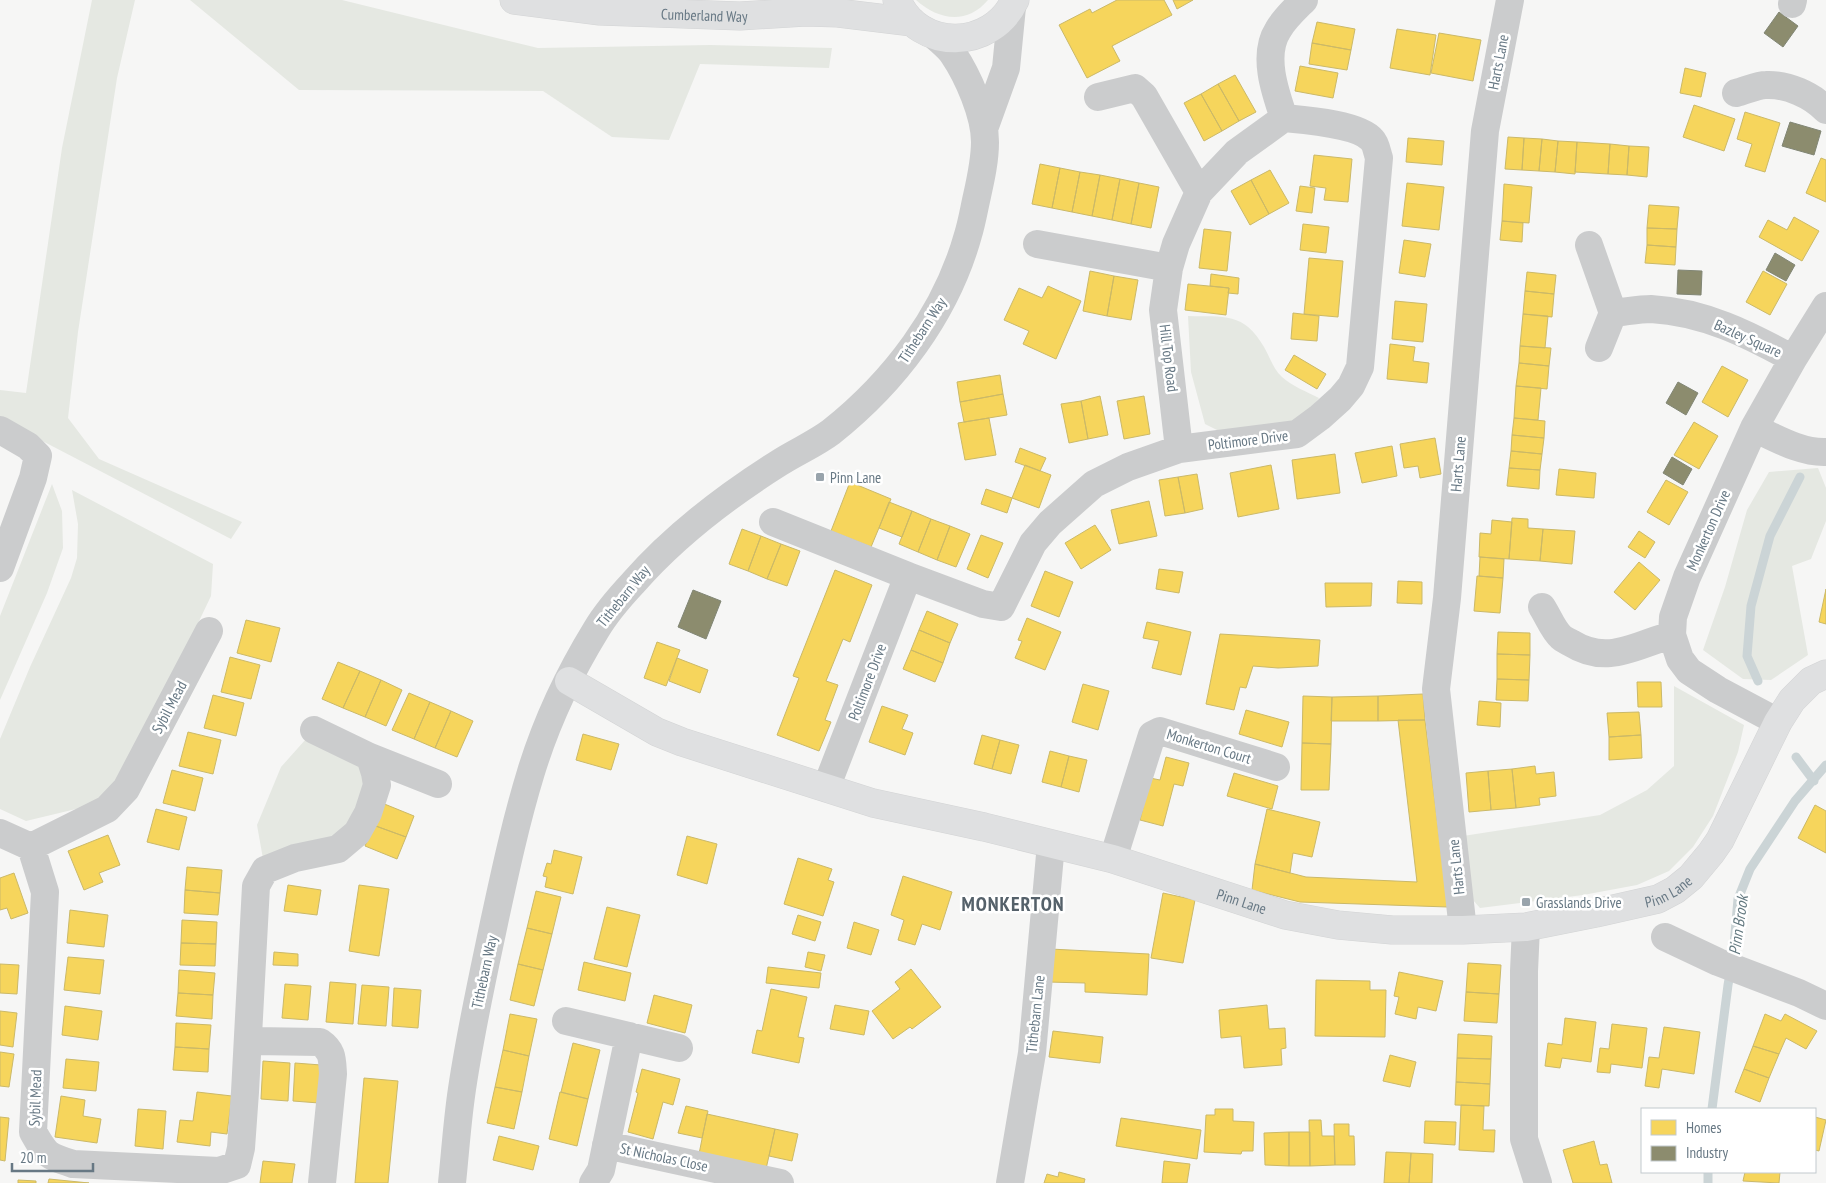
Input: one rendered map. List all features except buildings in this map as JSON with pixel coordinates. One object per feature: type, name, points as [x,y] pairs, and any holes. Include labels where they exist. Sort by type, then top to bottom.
[{"type":"street","name":"Cumberland Way","points":[[514,0],[600,11],[740,16],[806,12],[838,13],[923,28],[942,37],[959,39],[975,36],[990,29],[1002,19],[1014,4]]},
{"type":"street","name":"Cumberland Way","points":[[806,12],[833,0]]},
{"type":"street","points":[[897,0],[900,8],[923,28]]},
{"type":"street","points":[[1284,118],[1274,89],[1270,54],[1277,31],[1304,0]]},
{"type":"street","name":"Harts Lane","points":[[1463,930],[1436,689],[1447,598],[1485,131],[1510,0]]},
{"type":"street","name":"Tithebarn Way","points":[[984,129],[1006,68],[1014,4]]},
{"type":"street","name":"Tithebarn Way","points":[[452,1183],[463,1086],[478,998],[500,894],[530,772],[542,738],[594,632],[609,609],[670,544],[708,512],[779,463],[828,434],[869,399],[892,375],[914,347],[933,318],[949,286],[968,235],[980,179],[985,143],[984,129],[966,76],[952,53],[923,28]]},
{"type":"street","points":[[1736,93],[1765,84],[1781,87],[1800,91],[1826,110]]},
{"type":"street","points":[[1098,97],[1135,88],[1144,96],[1199,192]]},
{"type":"street","name":"Poltimore Drive","points":[[772,522],[983,604],[1001,607],[1033,543],[1050,523],[1094,484],[1111,475],[1179,449],[1297,434],[1320,417],[1352,386],[1360,367],[1380,158],[1373,141],[1366,134],[1333,124],[1284,118]]},
{"type":"street","name":"Hill Top Road","points":[[1179,449],[1163,310],[1169,268],[1176,244],[1199,192],[1237,152],[1284,118]]},
{"type":"street","points":[[1037,244],[1169,268]]},
{"type":"street","points":[[1589,245],[1613,313],[1599,348]]},
{"type":"street","name":"Monkerton Drive","points":[[1778,722],[1718,690],[1689,671],[1680,659],[1672,635],[1673,617],[1754,428],[1826,306]]},
{"type":"street","name":"Bazley Square","points":[[1613,313],[1651,309],[1696,316],[1749,334],[1793,359]]},
{"type":"street","points":[[1754,428],[1793,446],[1816,452],[1826,452]]},
{"type":"street","points":[[0,430],[28,446],[38,456],[34,478],[0,568]]},
{"type":"street","name":"Poltimore Drive","points":[[826,788],[908,576]]},
{"type":"street","points":[[1542,607],[1561,637],[1580,649],[1604,655],[1620,653],[1672,635]]},
{"type":"street","name":"Sybil Mead","points":[[10,841],[107,809],[126,789],[209,631]]},
{"type":"street","name":"Pinn Lane","points":[[569,681],[658,732],[682,742],[873,803],[1113,859],[1285,915],[1338,925],[1374,928],[1463,930],[1526,927],[1658,899],[1675,890],[1691,877],[1720,840],[1778,722],[1792,700],[1811,680],[1826,674]]},
{"type":"street","points":[[314,730],[370,757],[438,784]]},
{"type":"street","name":"Monkerton Court","points":[[1113,859],[1152,735],[1160,731],[1276,767]]},
{"type":"street","name":"Sybil Mead","points":[[10,841],[38,863],[45,892],[33,1132],[43,1151],[55,1159],[73,1164],[219,1171],[238,1174],[248,1041],[256,886],[265,870],[295,858],[338,849],[357,833],[368,813],[377,785],[370,757]]},
{"type":"street","name":"Tithebarn Lane","points":[[1010,1183],[1032,1053],[1051,844]]},
{"type":"street","points":[[1526,927],[1523,1130],[1534,1182]]},
{"type":"street","points":[[1665,937],[1826,1006]]},
{"type":"street","points":[[566,1020],[679,1048]]},
{"type":"street","name":"St Nicholas Close","points":[[593,1183],[600,1170],[629,1036]]},
{"type":"street","points":[[248,1041],[320,1042],[329,1049],[333,1074],[322,1183]]},
{"type":"street","name":"St Nicholas Close","points":[[606,1145],[780,1183]]},
{"type":"shaded area","points":[[92,0],[135,0],[117,78],[78,332],[68,418],[99,459],[242,522],[231,539],[0,419],[0,390],[26,393],[62,148]]},
{"type":"shaded area","points":[[190,0],[342,0],[538,48],[710,45],[832,48],[829,68],[700,64],[669,140],[612,137],[543,91],[299,90]]},
{"type":"shaded area","points":[[916,0],[988,0],[971,13],[952,17],[934,12]]},
{"type":"shaded area","points":[[1188,316],[1223,317],[1241,322],[1256,336],[1282,377],[1319,398],[1307,413],[1293,422],[1223,433],[1205,424],[1191,372]]},
{"type":"shaded area","points":[[1818,468],[1826,488],[1826,521],[1811,559],[1792,566],[1808,655],[1771,680],[1743,679],[1703,650],[1725,587],[1747,510],[1769,472]]},
{"type":"shaded area","points":[[52,484],[62,511],[63,548],[47,593],[0,700],[0,616]]},
{"type":"shaded area","points":[[72,490],[213,564],[211,596],[160,703],[126,766],[101,803],[26,821],[0,809],[0,739],[30,667],[71,578],[77,558],[78,524]]},
{"type":"shaded area","points":[[1674,686],[1744,725],[1738,752],[1713,816],[1693,847],[1669,871],[1637,885],[1583,895],[1480,908],[1472,899],[1463,836],[1600,815],[1647,790],[1674,766]]},
{"type":"shaded area","points":[[314,730],[370,757],[357,833],[265,870],[257,825],[281,767]]},
{"type":"waterway","points":[[1758,681],[1747,656],[1751,606],[1770,536],[1800,477]]},
{"type":"waterway","points":[[1796,757],[1814,781]]},
{"type":"waterway","name":"Pinn Brook","points":[[1712,1108],[1733,957],[1738,899],[1750,869],[1795,801],[1826,765]]},
{"type":"waterway","name":"Pinn Brook","points":[[1708,1173],[1708,1183]]},
{"type":"place","name":"Pinn Lane","points":[[820,477]]},
{"type":"place","name":"Grasslands Drive","points":[[1526,902]]},
{"type":"district","name":"MONKERTON","points":[[1013,904]]}]
